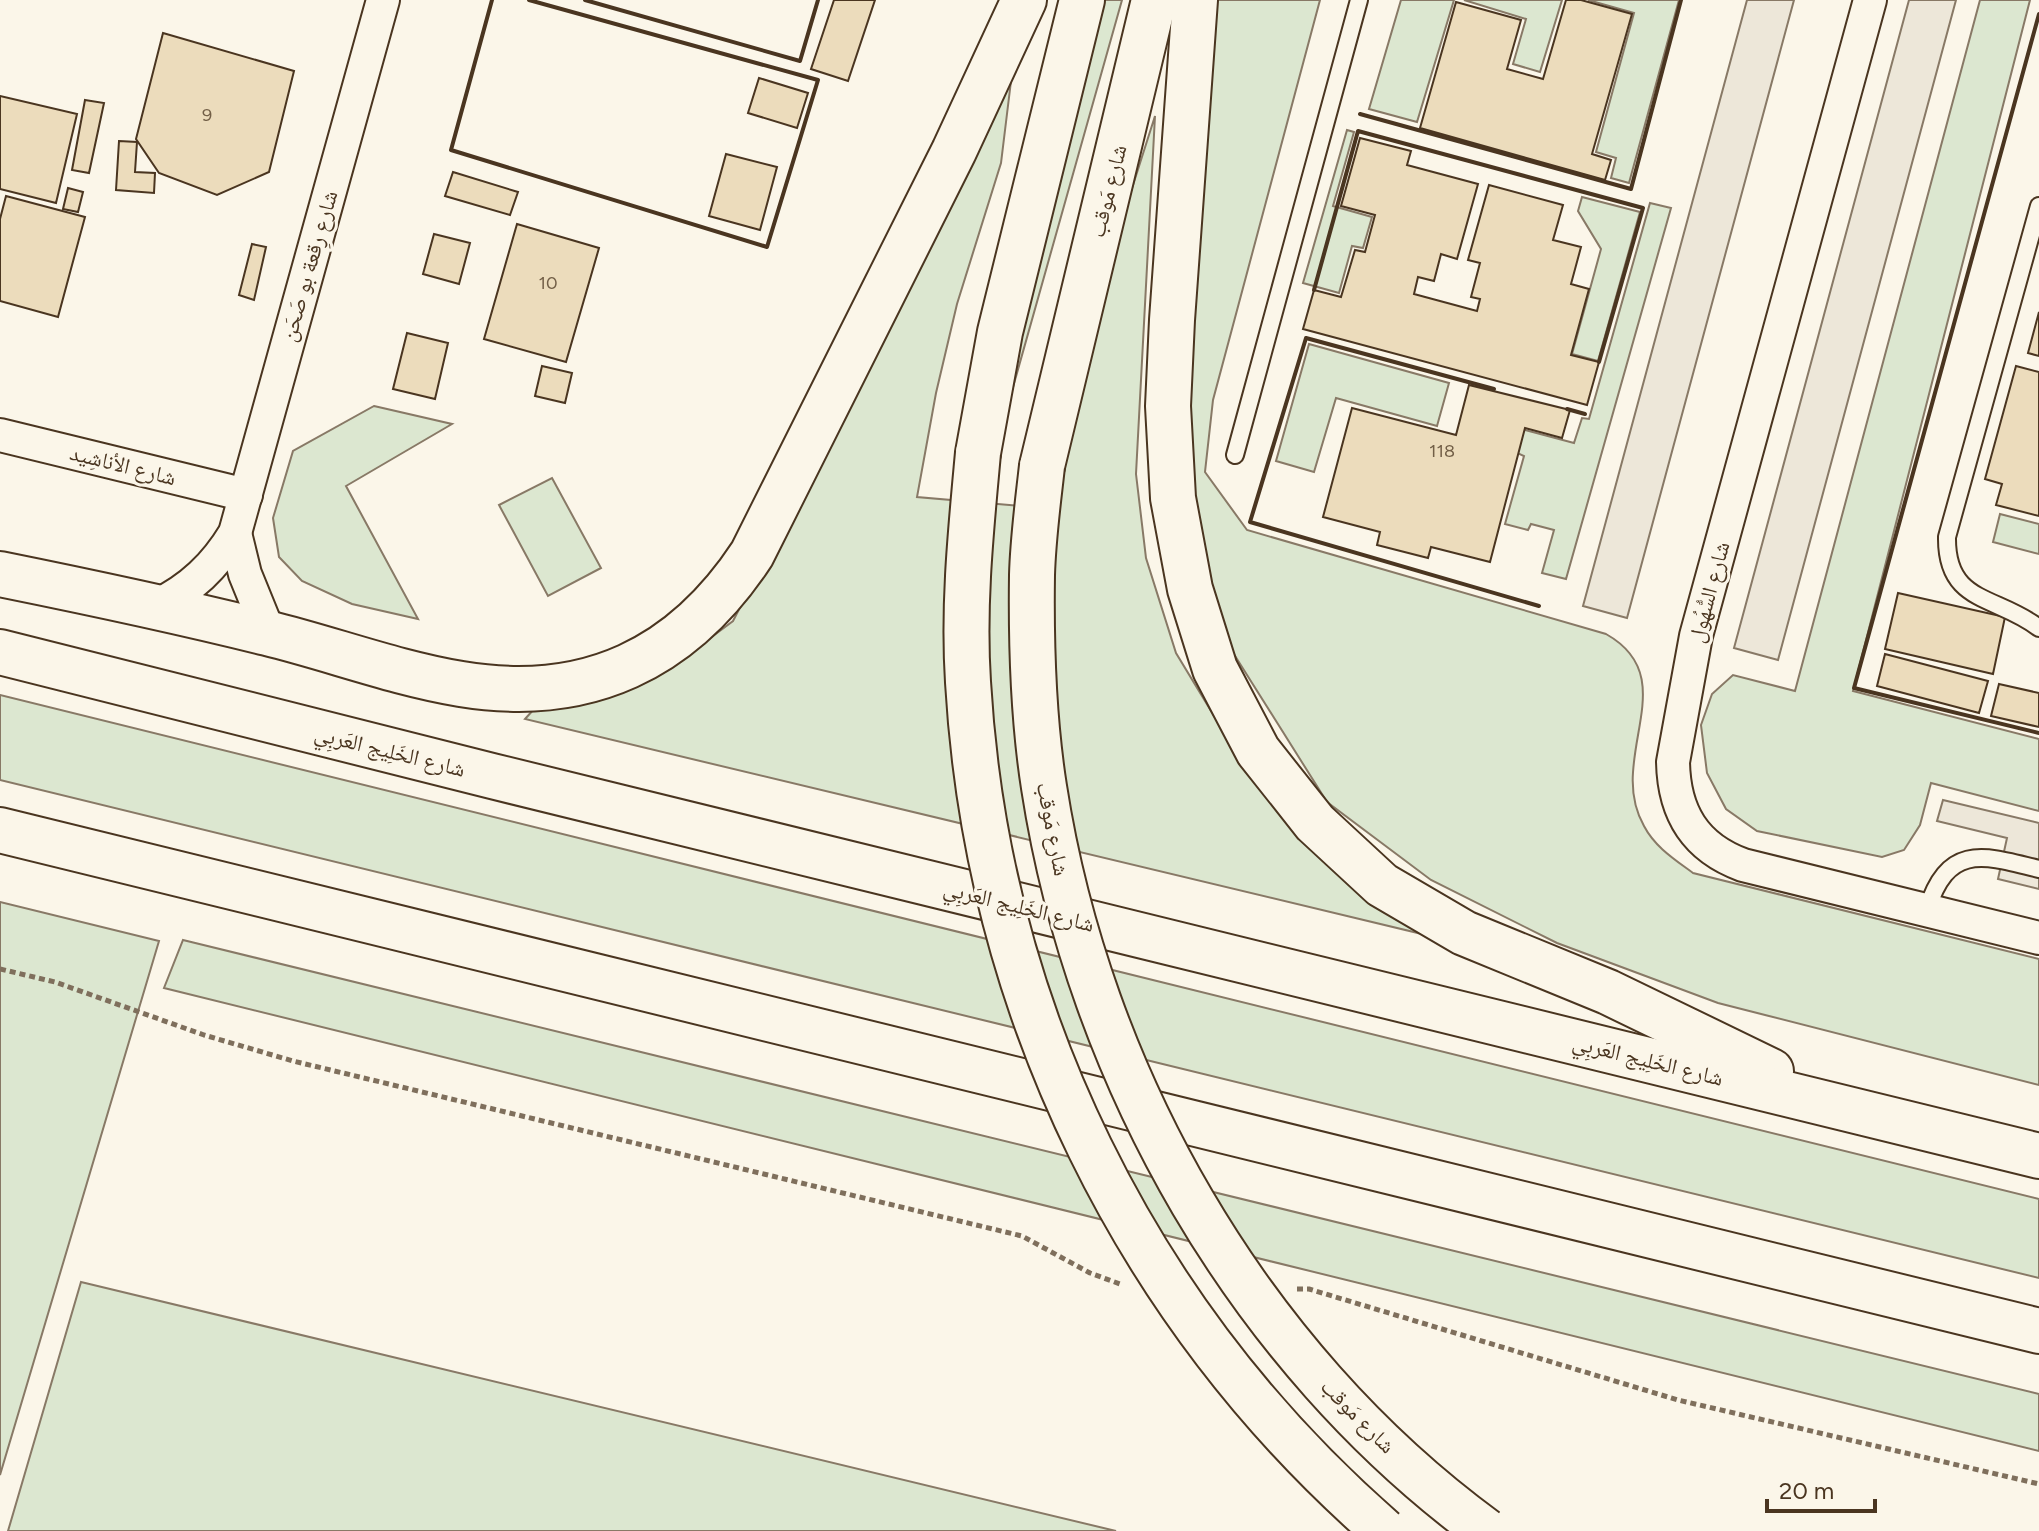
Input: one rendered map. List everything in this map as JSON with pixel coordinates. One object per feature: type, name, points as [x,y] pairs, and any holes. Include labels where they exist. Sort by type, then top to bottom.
[{"type":"main road","points":[[0,574],[156,606],[462,684],[524,690],[573,685],[614,673],[657,652],[693,625],[730,587],[752,554],[954,151],[1024,0]]},
{"type":"main road","points":[[1082,0],[1000,332],[978,453],[967,567],[968,681],[979,794],[1001,907],[1033,1016],[1076,1122],[1122,1211],[1190,1320],[1261,1410],[1340,1493],[1384,1531]]},
{"type":"main road","name":"شارع مَوقب","points":[[1154,0],[1042,466],[1032,572],[1033,680],[1044,786],[1065,891],[1095,994],[1135,1094],[1192,1202],[1242,1279],[1308,1364],[1382,1442],[1486,1531]]},
{"type":"main road","points":[[1195,0],[1168,406],[1173,498],[1190,589],[1215,669],[1258,751],[1315,823],[1382,885],[1464,933],[1608,992],[1853,1110]]},
{"type":"main road","name":"شارع الخَلِيج العَربِي","points":[[0,652],[461,769],[2039,1156]]},
{"type":"main road","points":[[0,830],[2039,1331]]},
{"type":"street","name":"شارع رِقعة بو صَحَن","points":[[156,606],[195,583],[212,567],[235,533],[383,0]]},
{"type":"street","name":"شارع السُّهُول","points":[[1870,0],[1696,636],[1673,762],[1673,781],[1684,816],[1706,846],[1721,857],[2039,938]]},
{"type":"street","name":"شارع الأناشِيد","points":[[0,435],[246,495]]},
{"type":"street","points":[[235,533],[249,584],[269,633]]},
{"type":"lane","points":[[1235,455],[1359,0]]},
{"type":"lane","points":[[2039,206],[1947,537],[1947,559],[1955,579],[1971,594],[2010,609],[2039,628]]},
{"type":"lane","points":[[1927,910],[1934,886],[1943,874],[1969,859],[1984,857],[2039,869]]},
{"type":"path","points":[[0,969],[55,982],[204,1035],[293,1061],[1022,1236],[1090,1273],[1127,1287]]},
{"type":"path","points":[[1294,1289],[1309,1289],[1678,1400],[2039,1484]]},
{"type":"green space","points":[[1097,0],[1122,0],[986,483]]},
{"type":"green space","points":[[1214,0],[1320,0],[1213,400],[1205,472],[1247,530],[1606,634],[1629,652],[1640,673],[1643,697],[1633,774],[1634,800],[1644,826],[1659,846],[1693,873],[2039,959],[2039,1085],[1718,1003],[1557,943],[1431,880],[1327,802],[1225,640],[1178,494]]},
{"type":"green space","points":[[1401,0],[1454,0],[1417,122],[1369,109]]},
{"type":"green space","points":[[1464,0],[1562,0],[1540,72],[1513,64],[1526,19]]},
{"type":"green space","points":[[1588,0],[1679,0],[1629,183],[1611,178],[1616,158],[1596,152],[1634,13]]},
{"type":"green space","points":[[1980,0],[2030,0],[1853,691],[2039,739],[2039,811],[1931,783],[1920,825],[1904,850],[1882,857],[1757,831],[1726,809],[1707,773],[1701,725],[1712,694],[1733,675],[1795,691]]},
{"type":"green space","points":[[1011,81],[1001,163],[957,304],[936,393],[917,497],[1054,509],[1076,364],[1155,116],[1136,474],[1146,558],[1176,653],[1239,757],[1413,917],[1418,933],[525,719],[535,708],[598,701],[666,671],[733,621]]},
{"type":"green space","points":[[1347,130],[1354,132],[1333,206],[1372,217],[1363,248],[1352,246],[1339,293],[1303,283]]},
{"type":"green space","points":[[1582,197],[1640,212],[1598,361],[1572,354],[1601,249],[1578,211]]},
{"type":"green space","points":[[1650,203],[1671,208],[1566,579],[1542,573],[1554,530],[1531,524],[1528,530],[1505,524],[1524,456],[1515,452],[1521,429],[1574,443],[1582,418],[1589,419]]},
{"type":"green space","points":[[1309,344],[1449,383],[1437,426],[1336,398],[1314,472],[1276,461]]},
{"type":"green space","points":[[374,406],[452,424],[346,486],[418,619],[352,604],[302,581],[279,557],[273,518],[293,451]]},
{"type":"green space","points":[[552,478],[601,568],[548,596],[499,505]]},
{"type":"green space","points":[[2000,514],[2039,524],[2039,554],[1993,542]]},
{"type":"green space","points":[[0,695],[2039,1199],[2039,1278],[0,780]]},
{"type":"green space","points":[[0,902],[159,941],[0,1475]]},
{"type":"green space","points":[[183,940],[2039,1394],[2039,1451],[164,988]]},
{"type":"green space","points":[[81,1282],[1116,1531],[8,1531]]},
{"type":"shaded area","points":[[1747,0],[1794,0],[1627,618],[1583,606]]},
{"type":"shaded area","points":[[1909,0],[1956,0],[1778,660],[1734,648]]},
{"type":"shaded area","points":[[1943,800],[2039,823],[2039,889],[1998,879],[2007,838],[1937,821]]},
{"type":"building","points":[[834,0],[875,0],[848,81],[811,69]]},
{"type":"building","points":[[1566,0],[1581,0],[1632,14],[1592,154],[1611,160],[1605,180],[1420,128],[1456,2],[1521,20],[1507,69],[1543,79]]},
{"type":"building","points":[[163,33],[294,71],[269,172],[217,195],[159,173],[136,139]]},
{"type":"building","points":[[759,78],[808,93],[797,128],[748,113]]},
{"type":"building","points":[[0,96],[77,114],[56,203],[0,189]]},
{"type":"building","points":[[85,100],[104,103],[89,173],[72,170]]},
{"type":"building","points":[[1360,138],[1411,151],[1407,165],[1478,184],[1457,259],[1441,254],[1434,281],[1418,277],[1414,294],[1477,311],[1480,299],[1471,297],[1480,263],[1468,260],[1489,185],[1563,205],[1553,240],[1581,247],[1571,284],[1589,289],[1571,355],[1599,362],[1587,405],[1303,329],[1314,290],[1341,297],[1355,250],[1365,252],[1375,215],[1341,206]]},
{"type":"building","points":[[119,141],[137,142],[135,172],[155,173],[154,193],[116,190]]},
{"type":"building","points":[[726,154],[777,167],[760,230],[709,216]]},
{"type":"building","points":[[453,172],[518,192],[510,215],[445,196]]},
{"type":"building","points":[[68,188],[83,192],[78,212],[63,209]]},
{"type":"building","points":[[6,196],[85,217],[58,317],[0,301],[0,219]]},
{"type":"building","points":[[517,224],[599,248],[566,362],[484,339]]},
{"type":"building","points":[[434,234],[470,243],[459,284],[423,274]]},
{"type":"building","points":[[252,244],[266,247],[254,300],[239,295]]},
{"type":"building","points":[[2039,312],[2039,356],[2028,353]]},
{"type":"building","points":[[407,333],[448,343],[435,399],[393,389]]},
{"type":"building","points":[[542,366],[572,373],[565,403],[535,396]]},
{"type":"building","points":[[2016,366],[2039,372],[2039,516],[1996,505],[2002,484],[1985,479]]},
{"type":"building","points":[[1469,385],[1570,410],[1562,438],[1525,428],[1490,562],[1431,547],[1428,558],[1377,545],[1380,532],[1323,517],[1352,408],[1456,435]]},
{"type":"building","points":[[1898,593],[2005,617],[1993,674],[1885,649]]},
{"type":"building","points":[[1885,654],[1988,681],[1979,713],[1877,686]]},
{"type":"building","points":[[1999,684],[2039,693],[2039,727],[1991,716]]},
{"type":"wall","points":[[492,0],[451,150],[767,247],[818,80],[529,0]]},
{"type":"wall","points":[[585,0],[800,61],[818,0]]},
{"type":"wall","points":[[1360,114],[1631,189],[1681,0]]},
{"type":"wall","points":[[2039,14],[1854,688],[2039,733]]},
{"type":"wall","points":[[1314,290],[1358,131],[1643,208],[1599,362]]},
{"type":"wall","points":[[1494,389],[1306,338],[1250,522],[1539,606]]},
{"type":"wall","points":[[1567,409],[1585,414]]}]
